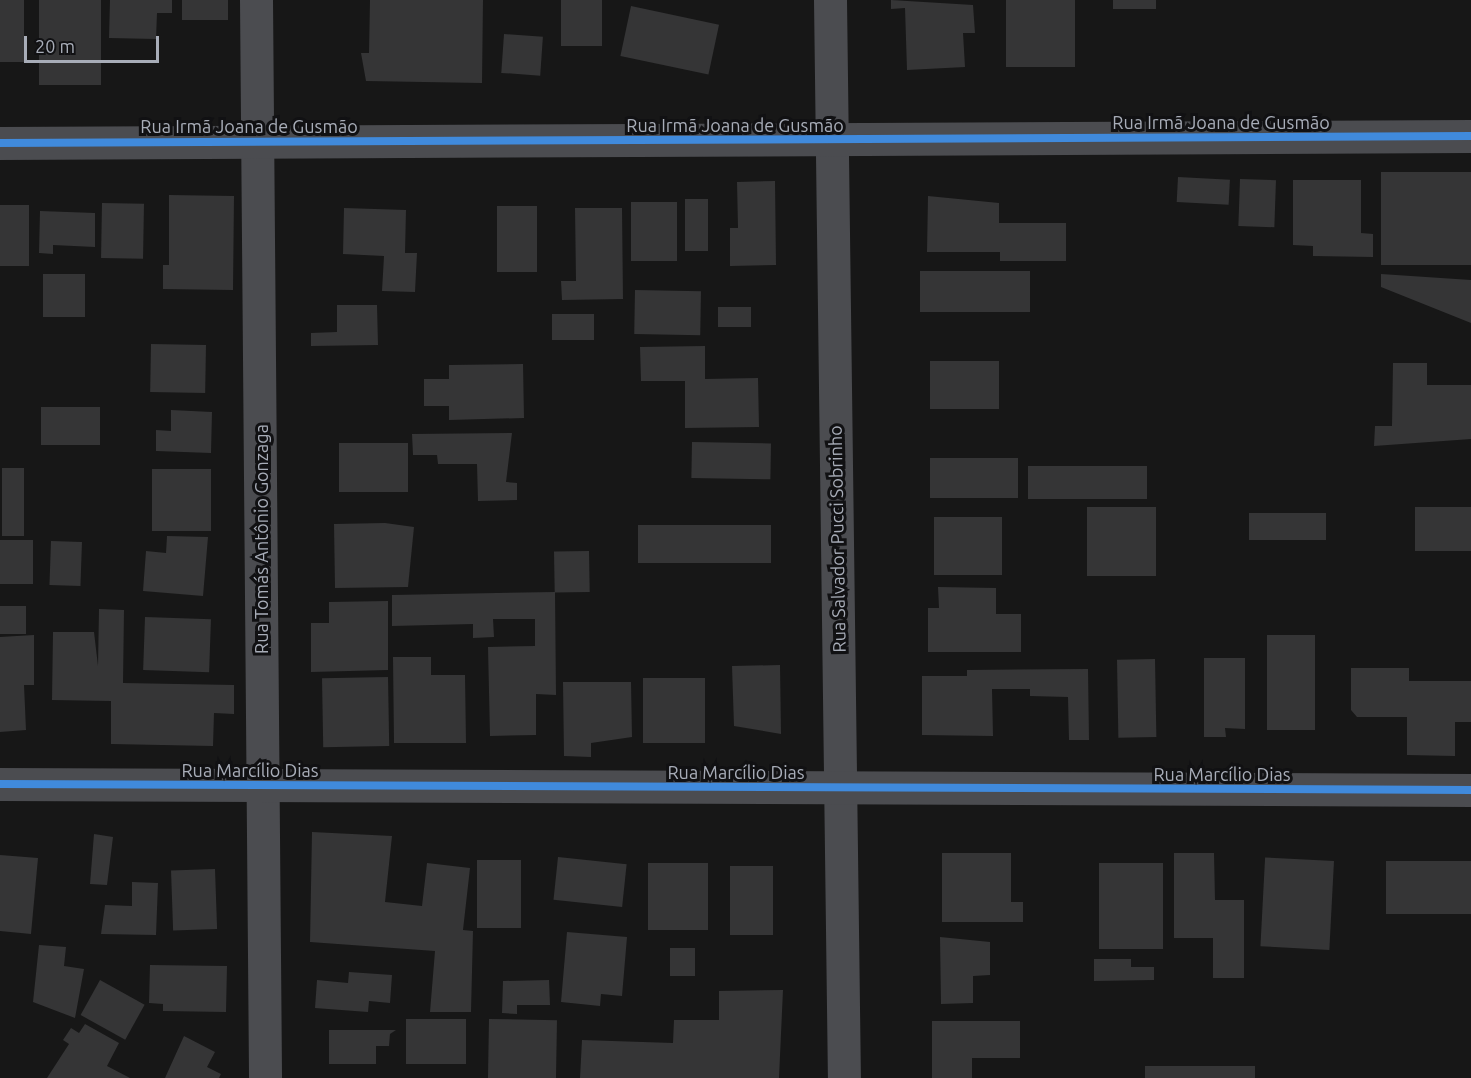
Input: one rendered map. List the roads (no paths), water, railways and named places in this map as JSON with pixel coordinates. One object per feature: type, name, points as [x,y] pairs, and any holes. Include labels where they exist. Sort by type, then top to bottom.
[{"type":"street","name":"Rua Tomás Antônio Gonzaga","points":[[256,0],[265,1078]]},
{"type":"street","name":"Rua Salvador Pucci Sobrinho","points":[[830,0],[844,1078]]},
{"type":"street","name":"Rua Irmã Joana de Gusmão","points":[[0,143],[1471,136]]},
{"type":"street","name":"Rua Marcílio Dias","points":[[0,784],[1471,790]]}]
